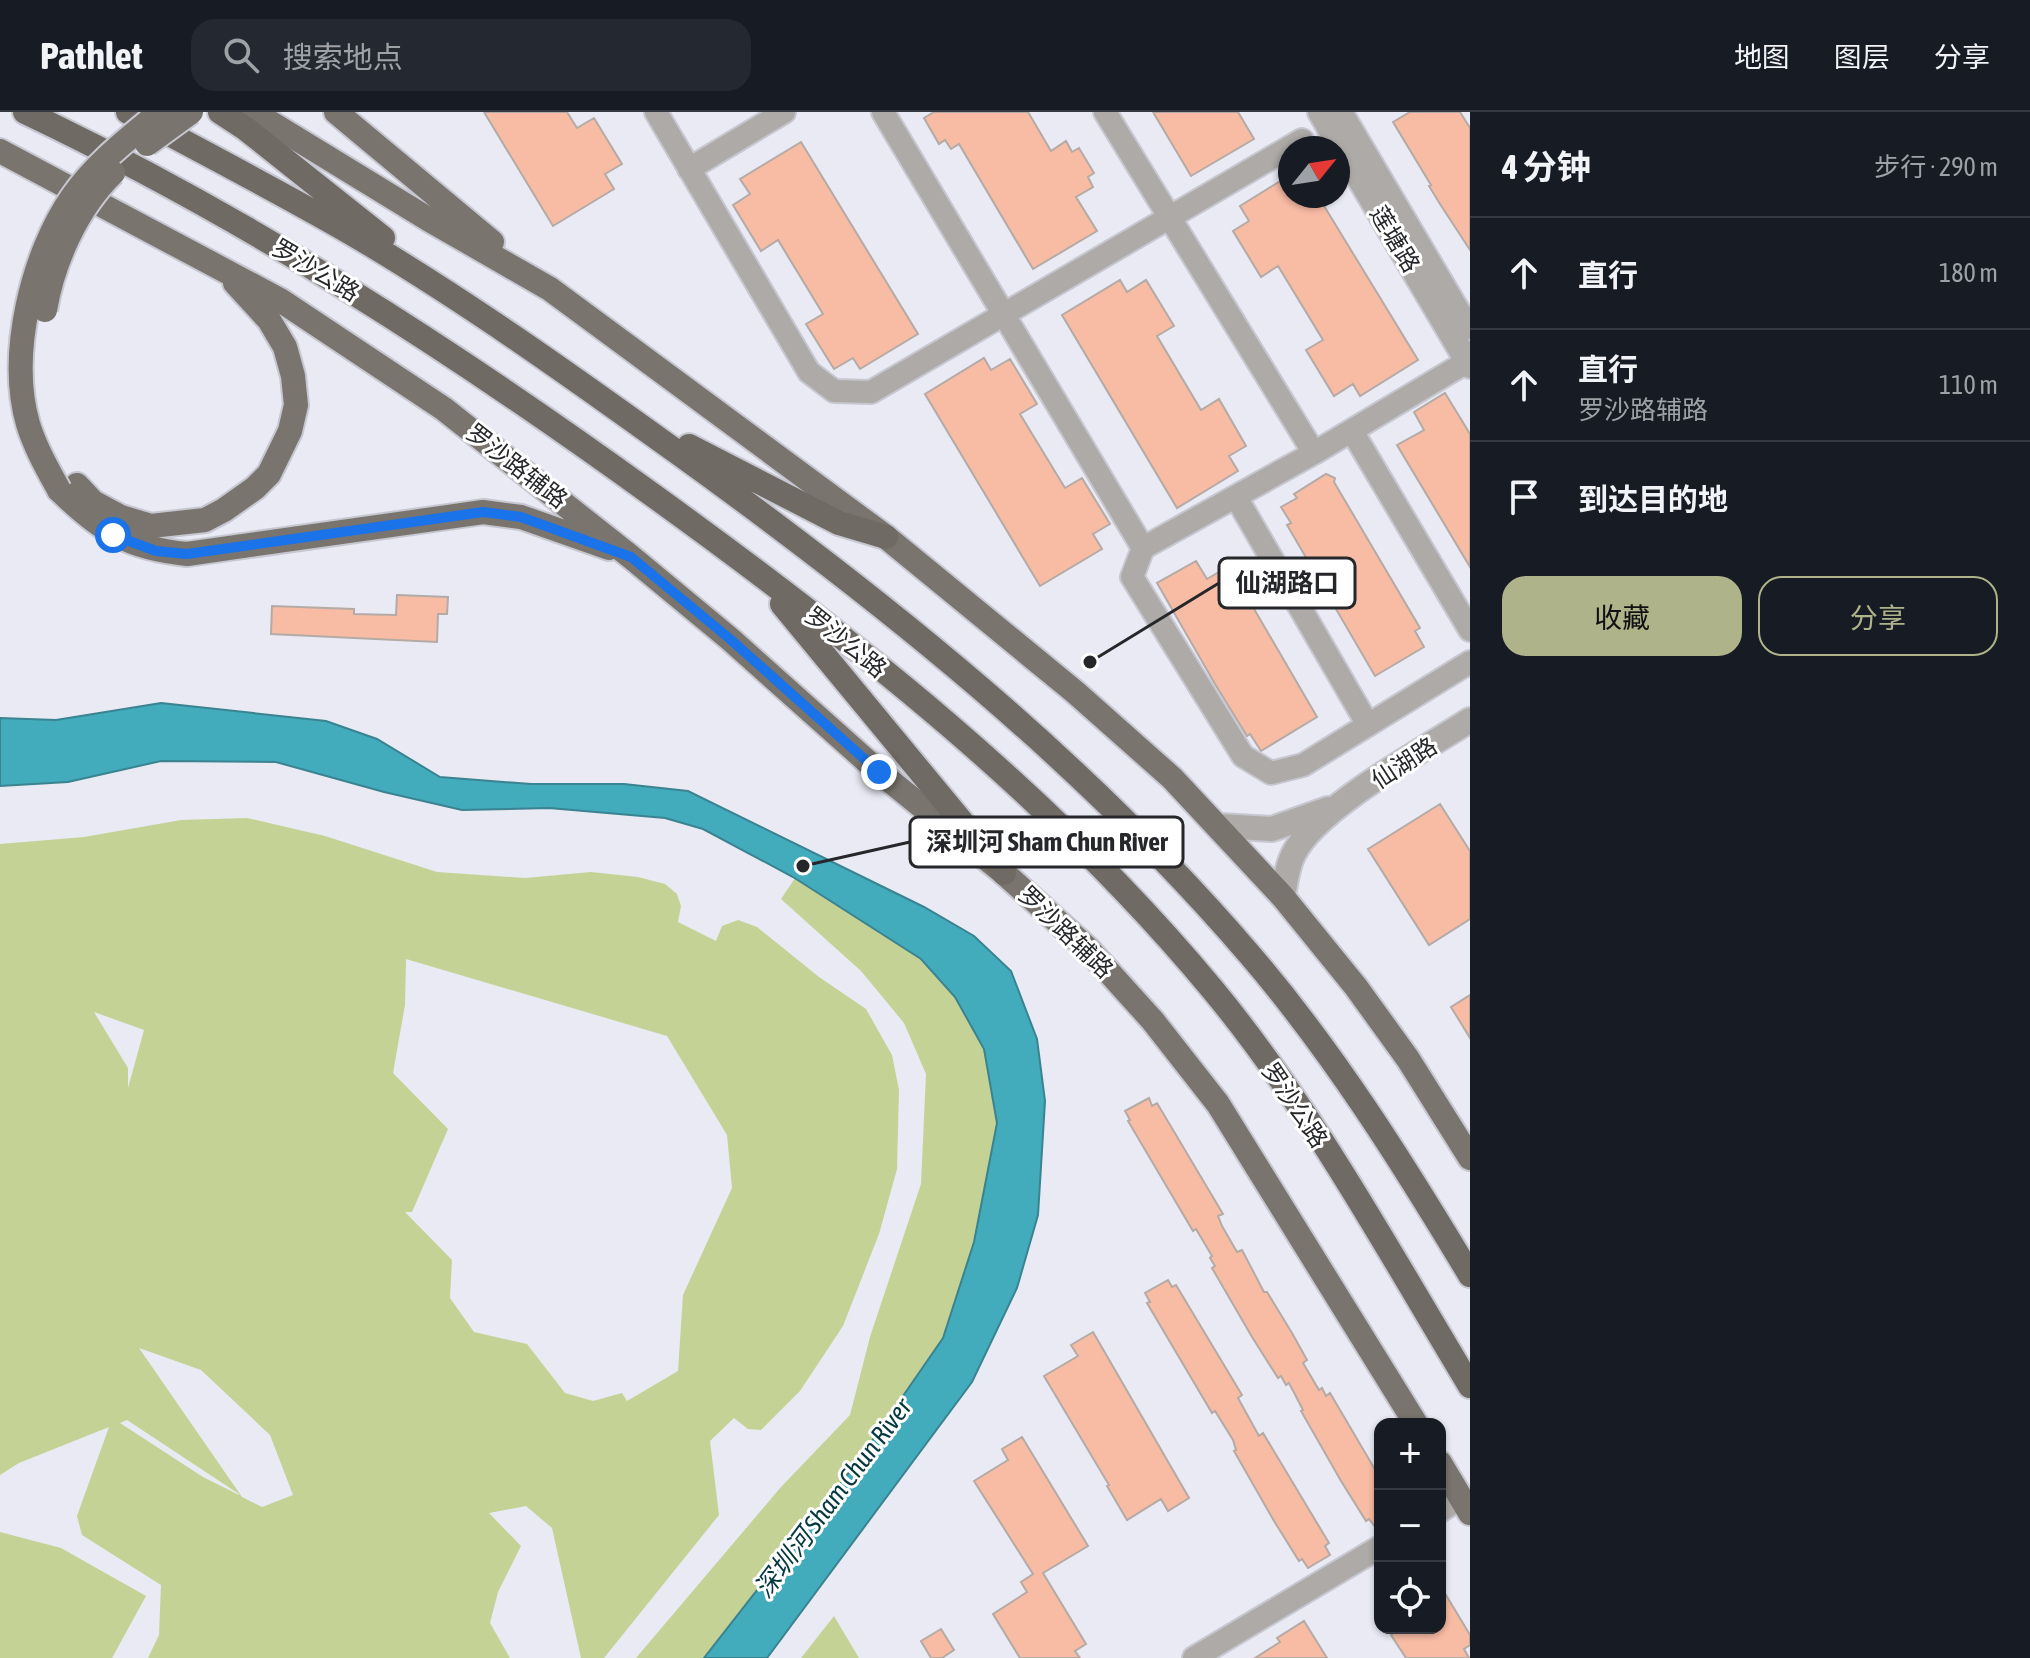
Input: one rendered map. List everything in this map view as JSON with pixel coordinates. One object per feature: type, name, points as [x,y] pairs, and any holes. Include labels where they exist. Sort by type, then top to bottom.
[{"type":"highway","name":"罗沙公路","points":[[25,112],[212,208],[443,348],[750,565],[914,696],[1029,796],[1129,896],[1205,981],[1300,1108],[1470,1386]]},
{"type":"highway","name":"罗沙公路","points":[[128,112],[351,233],[472,310],[620,411],[783,529],[945,657],[1064,761],[1163,859],[1252,957],[1342,1075],[1470,1275]]},
{"type":"highway","points":[[220,112],[294,167],[472,310]]},
{"type":"highway","points":[[620,411],[839,523],[886,537]]},
{"type":"highway","points":[[750,565],[1004,873]]},
{"type":"main road","points":[[160,112],[95,169],[73,196],[57,221],[31,293],[20,380],[28,423],[39,454],[66,485],[85,515],[113,535],[156,551],[187,554],[483,512],[521,517],[631,557]]},
{"type":"main road","points":[[191,112],[138,150],[108,178],[88,204],[58,262],[47,296],[37,379],[42,418],[66,485],[121,517],[151,526],[205,520],[245,496],[269,474],[290,431],[296,405],[293,376],[285,347],[269,320],[225,273]]},
{"type":"main road","points":[[253,112],[550,289]]},
{"type":"main road","points":[[336,112],[550,289],[886,537],[1075,692],[1172,778],[1283,897],[1356,987],[1408,1059],[1470,1158]]},
{"type":"main road","name":"罗沙路辅路","points":[[0,151],[280,300],[444,409],[730,639],[879,772],[1004,873],[1088,949],[1153,1021],[1218,1104],[1412,1418]]},
{"type":"main road","points":[[1446,1473],[1466,1505]]},
{"type":"street","points":[[656,112],[809,372],[834,391],[871,392],[1278,154]]},
{"type":"street","points":[[689,169],[784,112]]},
{"type":"street","points":[[883,112],[1143,548]]},
{"type":"street","points":[[1105,112],[1314,453]]},
{"type":"street","name":"莲塘路","points":[[1320,112],[1469,362]]},
{"type":"street","name":"莲塘路","points":[[1340,112],[1470,333]]},
{"type":"street","points":[[1469,362],[1143,548],[1132,577],[1243,756],[1271,773],[1303,765],[1470,662]]},
{"type":"street","points":[[1352,431],[1470,630]]},
{"type":"street","points":[[1236,497],[1368,725]]},
{"type":"street","name":"仙湖路","points":[[1338,805],[1470,720]]},
{"type":"street","points":[[1220,826],[1272,829],[1338,805]]},
{"type":"street","points":[[1283,897],[1286,872],[1294,852],[1338,805]]},
{"type":"street","points":[[1446,1510],[1466,1505]]},
{"type":"street","points":[[1194,1658],[1374,1551]]},
{"type":"green space","points":[[247,818],[325,836],[437,872],[525,878],[591,872],[638,877],[665,884],[677,894],[681,906],[678,922],[716,941],[722,926],[738,920],[757,927],[819,977],[866,1009],[892,1055],[899,1090],[897,1169],[879,1234],[843,1326],[800,1391],[761,1430],[748,1429],[734,1418],[710,1441],[719,1515],[604,1658],[581,1658],[552,1528],[526,1506],[489,1513],[521,1546],[498,1592],[490,1623],[510,1658],[148,1658],[159,1635],[161,1585],[82,1535],[77,1516],[109,1427],[19,1463],[0,1475],[0,844],[84,837],[181,820]],"holes":[[[406,959],[667,1036],[727,1135],[732,1188],[683,1295],[678,1371],[627,1401],[622,1393],[593,1401],[565,1393],[527,1344],[474,1332],[450,1298],[452,1260],[405,1212],[412,1212],[448,1129],[393,1073],[405,1005]],[[94,1012],[144,1030],[128,1088],[128,1068]],[[139,1348],[201,1370],[270,1435],[293,1495],[262,1507],[242,1497]],[[127,1420],[239,1495],[203,1477],[120,1423]]]},
{"type":"green space","points":[[803,866],[1005,1007],[1022,1127],[966,1347],[737,1658],[636,1658],[781,1487],[850,1415],[870,1337],[921,1184],[926,1074],[904,1023],[861,971],[781,899]]},
{"type":"green space","points":[[0,1532],[61,1548],[146,1596],[112,1658],[0,1658]]},
{"type":"green space","points":[[834,1616],[859,1658],[801,1658]]},
{"type":"water","points":[[161,703],[326,721],[377,739],[440,777],[531,784],[624,784],[688,791],[924,907],[974,936],[1011,971],[1037,1039],[1045,1101],[1038,1215],[1017,1288],[972,1382],[767,1658],[704,1658],[858,1461],[943,1338],[974,1242],[997,1123],[984,1049],[955,997],[921,959],[793,877],[703,829],[665,818],[549,808],[462,810],[276,762],[161,761],[68,782],[0,786],[0,718],[56,720]]},
{"type":"building","points":[[484,112],[567,112],[577,128],[594,118],[622,164],[605,174],[614,189],[553,226]]},
{"type":"building","points":[[934,112],[1028,112],[1051,151],[1066,141],[1072,152],[1079,148],[1094,173],[1088,177],[1093,187],[1076,197],[1097,231],[1033,269],[959,144],[951,149],[945,140],[939,144],[924,118]]},
{"type":"building","points":[[1153,112],[1238,112],[1254,139],[1191,176]]},
{"type":"building","points":[[1410,112],[1460,112],[1470,128],[1470,250],[1393,122]]},
{"type":"building","points":[[801,142],[918,334],[860,369],[853,358],[834,369],[806,324],[823,314],[778,240],[761,251],[733,205],[750,194],[740,179]]},
{"type":"building","points":[[1278,182],[1278,208],[1325,208],[1418,360],[1360,396],[1353,384],[1334,396],[1306,350],[1323,340],[1278,266],[1261,277],[1233,231],[1249,221],[1240,206]]},
{"type":"building","points":[[1120,280],[1127,292],[1146,280],[1174,326],[1157,336],[1201,410],[1219,399],[1246,446],[1229,456],[1238,471],[1177,508],[1062,315]]},
{"type":"building","points":[[984,358],[991,370],[1010,359],[1037,404],[1020,414],[1065,488],[1082,478],[1110,524],[1093,534],[1102,549],[1040,586],[925,394]]},
{"type":"building","points":[[1445,393],[1470,434],[1470,567],[1397,445],[1424,430],[1414,412]]},
{"type":"building","points":[[1326,474],[1335,478],[1334,482],[1420,628],[1415,631],[1424,647],[1375,676],[1287,525],[1291,523],[1281,507],[1297,498],[1294,494]]},
{"type":"building","points":[[1196,561],[1207,579],[1229,566],[1317,717],[1261,751],[1250,734],[1247,736],[1157,583]]},
{"type":"building","points":[[397,595],[448,597],[447,614],[438,614],[437,642],[271,634],[272,606],[354,609],[354,614],[396,615]]},
{"type":"building","points":[[1440,804],[1470,851],[1470,919],[1429,945],[1368,849]]},
{"type":"building","points":[[1470,995],[1470,1038],[1451,1007]]},
{"type":"building","points":[[1149,1098],[1152,1106],[1157,1103],[1223,1214],[1218,1216],[1237,1252],[1242,1250],[1264,1292],[1267,1292],[1292,1333],[1307,1360],[1303,1363],[1319,1390],[1322,1388],[1326,1396],[1330,1393],[1374,1468],[1374,1525],[1369,1519],[1366,1521],[1341,1481],[1301,1411],[1289,1383],[1286,1385],[1281,1376],[1278,1378],[1252,1337],[1212,1268],[1215,1266],[1210,1258],[1212,1256],[1196,1229],[1193,1231],[1125,1111]]},
{"type":"building","points":[[1168,1280],[1172,1287],[1176,1285],[1242,1395],[1238,1398],[1259,1436],[1263,1433],[1329,1543],[1325,1546],[1330,1555],[1308,1568],[1302,1559],[1299,1561],[1274,1521],[1234,1451],[1233,1440],[1215,1411],[1212,1413],[1147,1303],[1150,1302],[1145,1293]]},
{"type":"building","points":[[1093,1332],[1189,1498],[1168,1511],[1161,1499],[1127,1520],[1044,1376],[1078,1356],[1071,1345]]},
{"type":"building","points":[[1022,1437],[1088,1546],[1043,1573],[1086,1644],[1075,1651],[1080,1658],[1020,1658],[993,1614],[1027,1592],[1021,1582],[1033,1574],[974,1481],[1008,1460],[1002,1449]]},
{"type":"building","points":[[1446,1595],[1470,1635],[1470,1645],[1464,1649],[1469,1658],[1406,1658],[1391,1635],[1446,1634]]},
{"type":"building","points":[[1304,1621],[1327,1658],[1255,1658],[1280,1642],[1277,1638]]},
{"type":"building","points":[[941,1629],[954,1650],[942,1658],[931,1658],[921,1641]]},
{"type":"place","name":"仙湖路口","points":[[1090,662]]},
{"type":"place","name":"深圳河 Sham Chun River","points":[[803,866]]},
{"type":"route","points":[[113,535],[156,551],[187,554],[483,512],[521,517],[631,557],[730,639],[879,772]]}]
